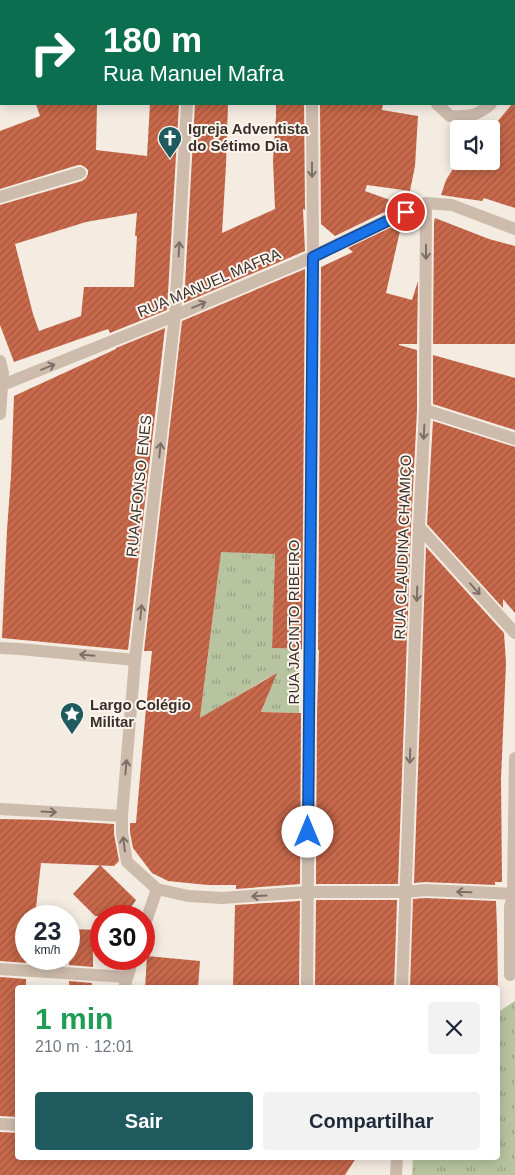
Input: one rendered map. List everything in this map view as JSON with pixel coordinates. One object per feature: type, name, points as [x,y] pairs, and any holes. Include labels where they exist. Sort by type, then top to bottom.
[{"type":"street","name":"RUA AFONSO ENES","points":[[157,890],[127,862],[122,833],[122,816],[136,660],[175,315],[187,105]]},
{"type":"street","name":"RUA JACINTO RIBEIRO","points":[[307,985],[313,257],[312,105]]},
{"type":"street","points":[[438,105],[450,116],[467,117],[482,112],[490,105]]},
{"type":"street","points":[[0,197],[80,173]]},
{"type":"street","name":"RUA MANUEL MAFRA","points":[[1,385],[313,257],[426,203]]},
{"type":"street","points":[[426,203],[452,205],[515,229]]},
{"type":"street","name":"RUA CLAUDINA CHAMIÇO","points":[[402,985],[425,410],[426,203]]},
{"type":"street","points":[[0,361],[3,372],[0,414]]},
{"type":"street","points":[[425,410],[515,439]]},
{"type":"street","points":[[419,527],[515,633]]},
{"type":"street","points":[[0,648],[136,660]]},
{"type":"street","points":[[510,975],[510,907],[513,894],[515,758]]},
{"type":"street","points":[[0,810],[122,816]]},
{"type":"street","points":[[152,905],[157,890],[188,896],[222,898],[308,892],[405,892],[425,890],[513,894]]},
{"type":"street","points":[[0,969],[126,982],[130,970]]},
{"type":"street","points":[[0,1124],[15,1125]]},
{"type":"street","points":[[396,1175],[397,1160]]},
{"type":"green space","points":[[220,522],[275,554],[272,648],[299,649],[299,713],[263,712],[254,731],[270,690],[269,677],[221,706],[195,759],[218,576]]},
{"type":"green space","points":[[515,1001],[515,1175],[412,1175],[413,1160],[500,1160],[500,1011]]},
{"type":"building","points":[[36,105],[97,105],[96,150],[147,156],[150,105],[179,105],[167,310],[110,333],[108,329],[14,362],[0,325],[0,205],[82,181],[86,178],[88,170],[78,165],[0,189],[0,131],[40,116]],"holes":[[[137,213],[135,236],[137,236],[134,287],[84,287],[81,316],[39,331],[15,244],[86,222]]]},
{"type":"building","points":[[195,105],[228,105],[222,233],[275,209],[273,160],[276,105],[304,105],[305,210],[303,209],[305,251],[184,303]]},
{"type":"building","points":[[320,105],[383,105],[382,110],[418,116],[415,166],[410,191],[367,185],[365,191],[401,204],[335,236],[321,224]]},
{"type":"building","points":[[511,105],[515,105],[515,208],[484,198],[482,201],[441,195],[446,180],[452,170],[500,170],[499,120]]},
{"type":"building","points":[[435,218],[489,239],[515,246],[515,344],[433,344]]},
{"type":"building","points":[[402,222],[386,293],[412,300],[418,281],[417,344],[399,344],[417,350],[417,410],[398,884],[316,884],[321,267],[353,252],[348,248]]},
{"type":"building","points":[[305,269],[302,649],[272,648],[275,554],[221,552],[200,718],[277,673],[261,712],[301,713],[300,884],[236,889],[236,885],[208,885],[168,881],[152,873],[133,848],[130,823],[136,823],[152,651],[144,651],[182,321]]},
{"type":"building","points":[[165,328],[128,650],[2,638],[14,396],[116,348]]},
{"type":"building","points":[[433,355],[515,378],[515,430],[433,404]]},
{"type":"building","points":[[433,421],[515,447],[515,613],[503,599],[503,608],[427,524]]},
{"type":"building","points":[[426,547],[504,633],[506,663],[501,779],[502,882],[495,882],[495,885],[414,883]]},
{"type":"building","points":[[0,819],[114,824],[119,861],[114,866],[41,863],[36,905],[15,905],[15,962],[0,961]]},
{"type":"building","points":[[100,865],[136,900],[133,905],[90,905],[90,911],[73,894]]},
{"type":"building","points":[[413,899],[496,901],[498,985],[410,985]]},
{"type":"building","points":[[316,900],[397,900],[394,985],[315,985]]},
{"type":"building","points":[[300,901],[299,985],[233,985],[235,905]]},
{"type":"building","points":[[80,929],[90,930],[90,967],[80,966]]},
{"type":"building","points":[[155,957],[200,961],[198,985],[145,985],[146,970],[155,970]]},
{"type":"building","points":[[0,977],[26,979],[26,985],[15,985],[15,1117],[0,1116]]},
{"type":"building","points":[[69,981],[92,983],[92,985],[69,985]]},
{"type":"building","points":[[0,1132],[15,1133],[15,1160],[355,1160],[345,1175],[0,1175]]},
{"type":"place","name":"Igreja Adventista do Sétimo Dia","points":[[170,159]]},
{"type":"place","name":"Largo Colégio Militar","points":[[72,735]]},
{"type":"route","points":[[308,832],[313,257],[406,212]]}]
